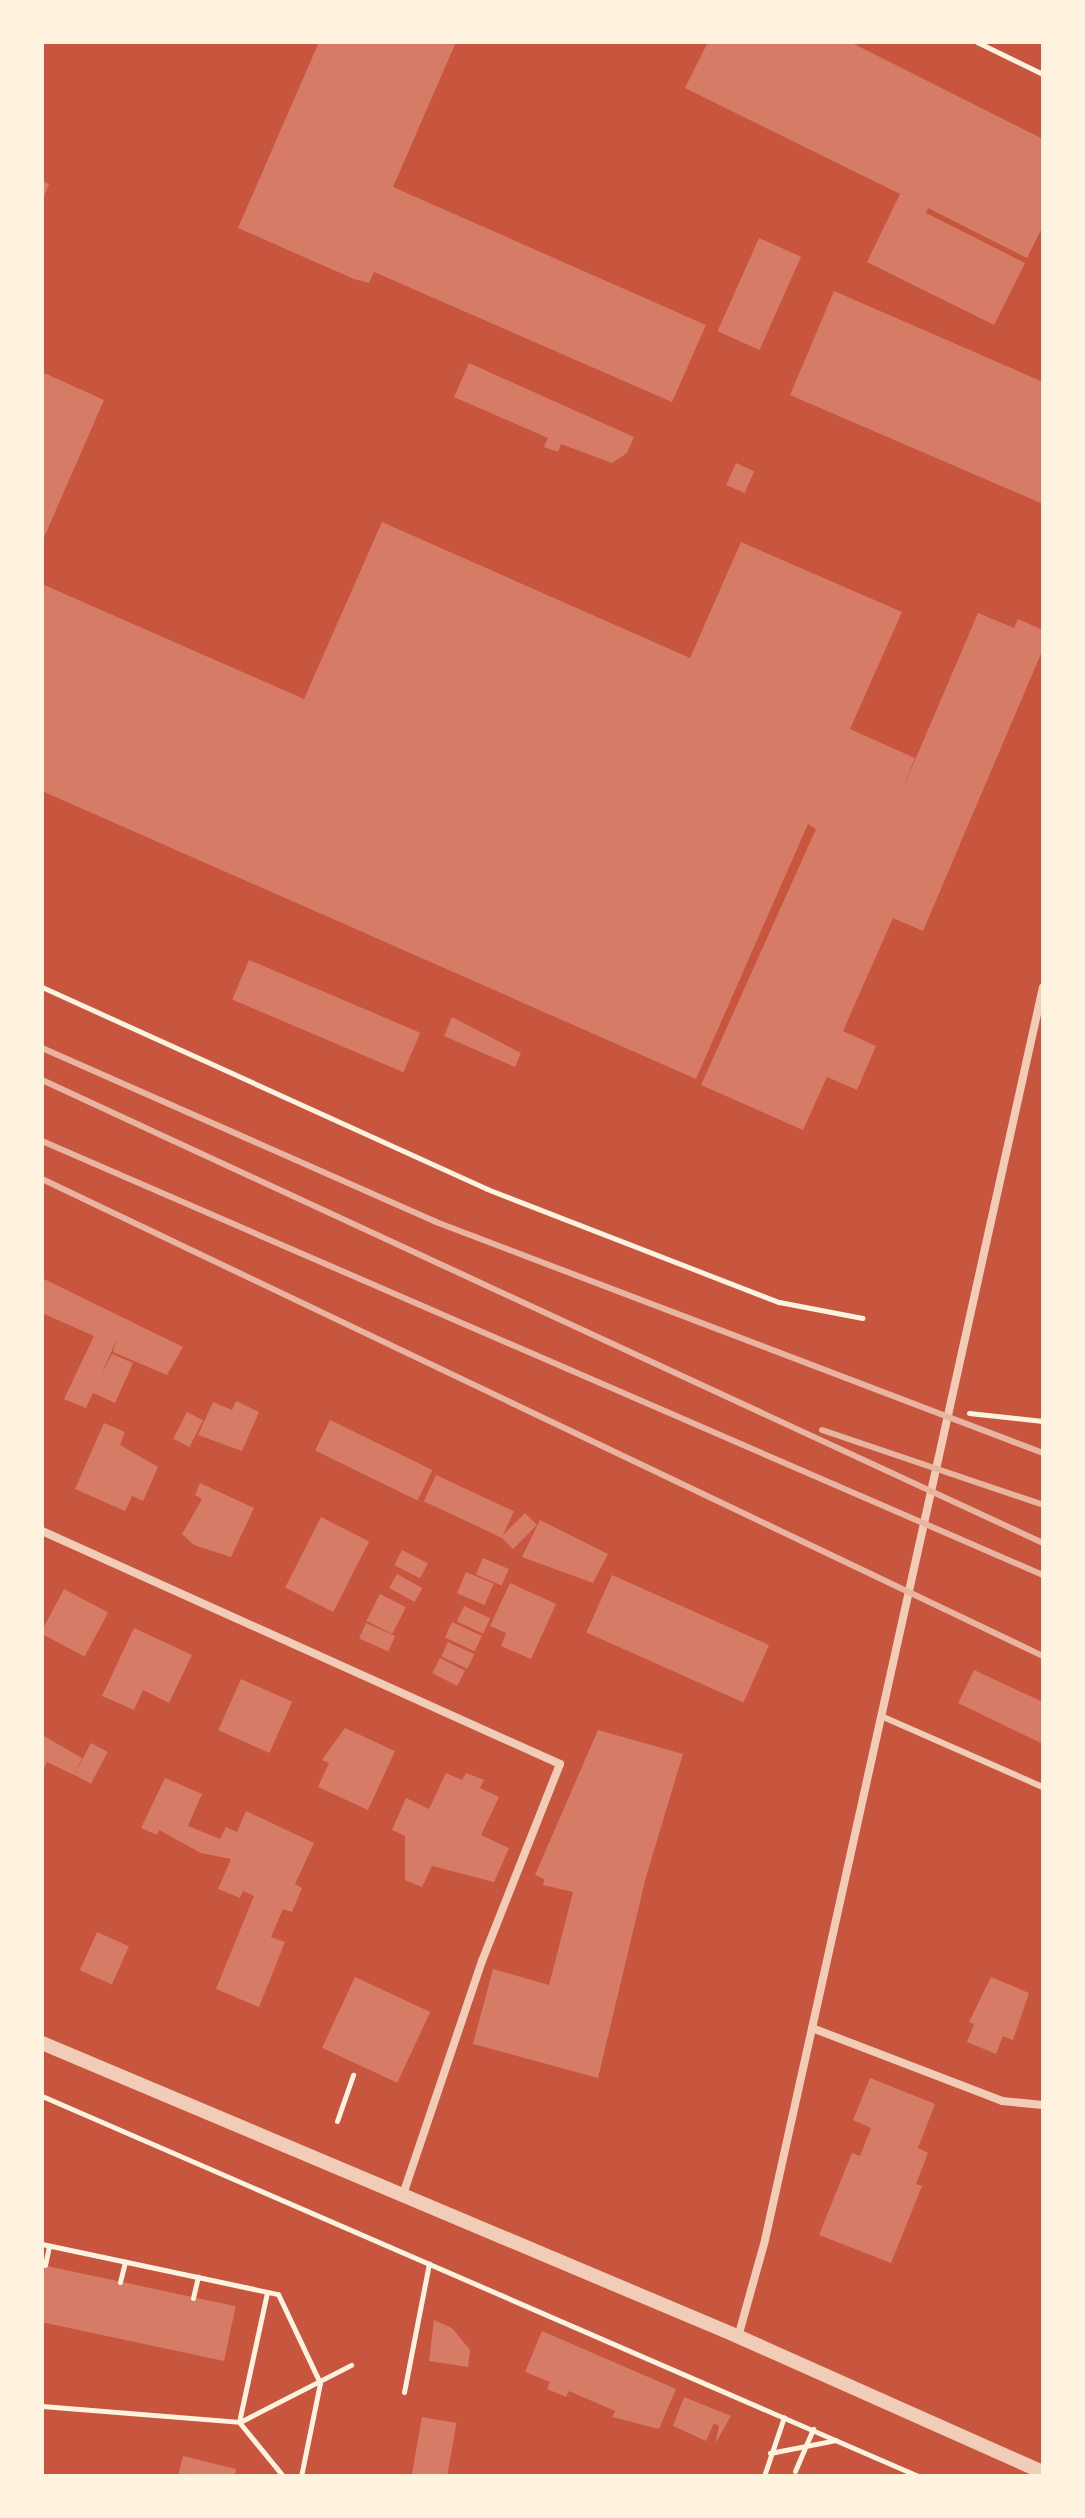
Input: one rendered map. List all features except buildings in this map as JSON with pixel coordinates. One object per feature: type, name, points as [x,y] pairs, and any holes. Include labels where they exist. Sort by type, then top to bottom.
[{"type":"street","points":[[738,2337],[812,2028],[1043,987]]},
{"type":"street","points":[[42,1531],[560,1764],[482,1961],[403,2196]]},
{"type":"street","points":[[812,2028],[1002,2101],[1043,2105]]},
{"type":"street","points":[[42,2043],[738,2337],[1043,2472]]},
{"type":"lane","points":[[881,1716],[1043,1787]]},
{"type":"path","points":[[977,42],[1043,74]]},
{"type":"path","points":[[42,987],[123,1027],[487,1189],[779,1302],[862,1318]]},
{"type":"path","points":[[949,1410],[1043,1421]]},
{"type":"path","points":[[337,2121],[353,2075]]},
{"type":"path","points":[[42,2096],[918,2476]]},
{"type":"path","points":[[45,2265],[46,2245],[278,2294],[320,2383],[301,2476]]},
{"type":"path","points":[[120,2282],[125,2262]]},
{"type":"path","points":[[404,2392],[429,2263]]},
{"type":"path","points":[[193,2298],[198,2277]]},
{"type":"path","points":[[239,2422],[267,2292]]},
{"type":"path","points":[[42,2406],[239,2422],[351,2365]]},
{"type":"path","points":[[764,2476],[784,2417]]},
{"type":"path","points":[[239,2422],[283,2476]]},
{"type":"path","points":[[795,2471],[813,2429]]},
{"type":"path","points":[[770,2453],[837,2440]]},
{"type":"railway","points":[[42,1048],[436,1222],[1043,1453]]},
{"type":"railway","points":[[42,1080],[1043,1543]]},
{"type":"railway","points":[[42,1141],[1043,1575]]},
{"type":"railway","points":[[42,1179],[1043,1656]]},
{"type":"railway","points":[[822,1430],[1043,1505]]}]
